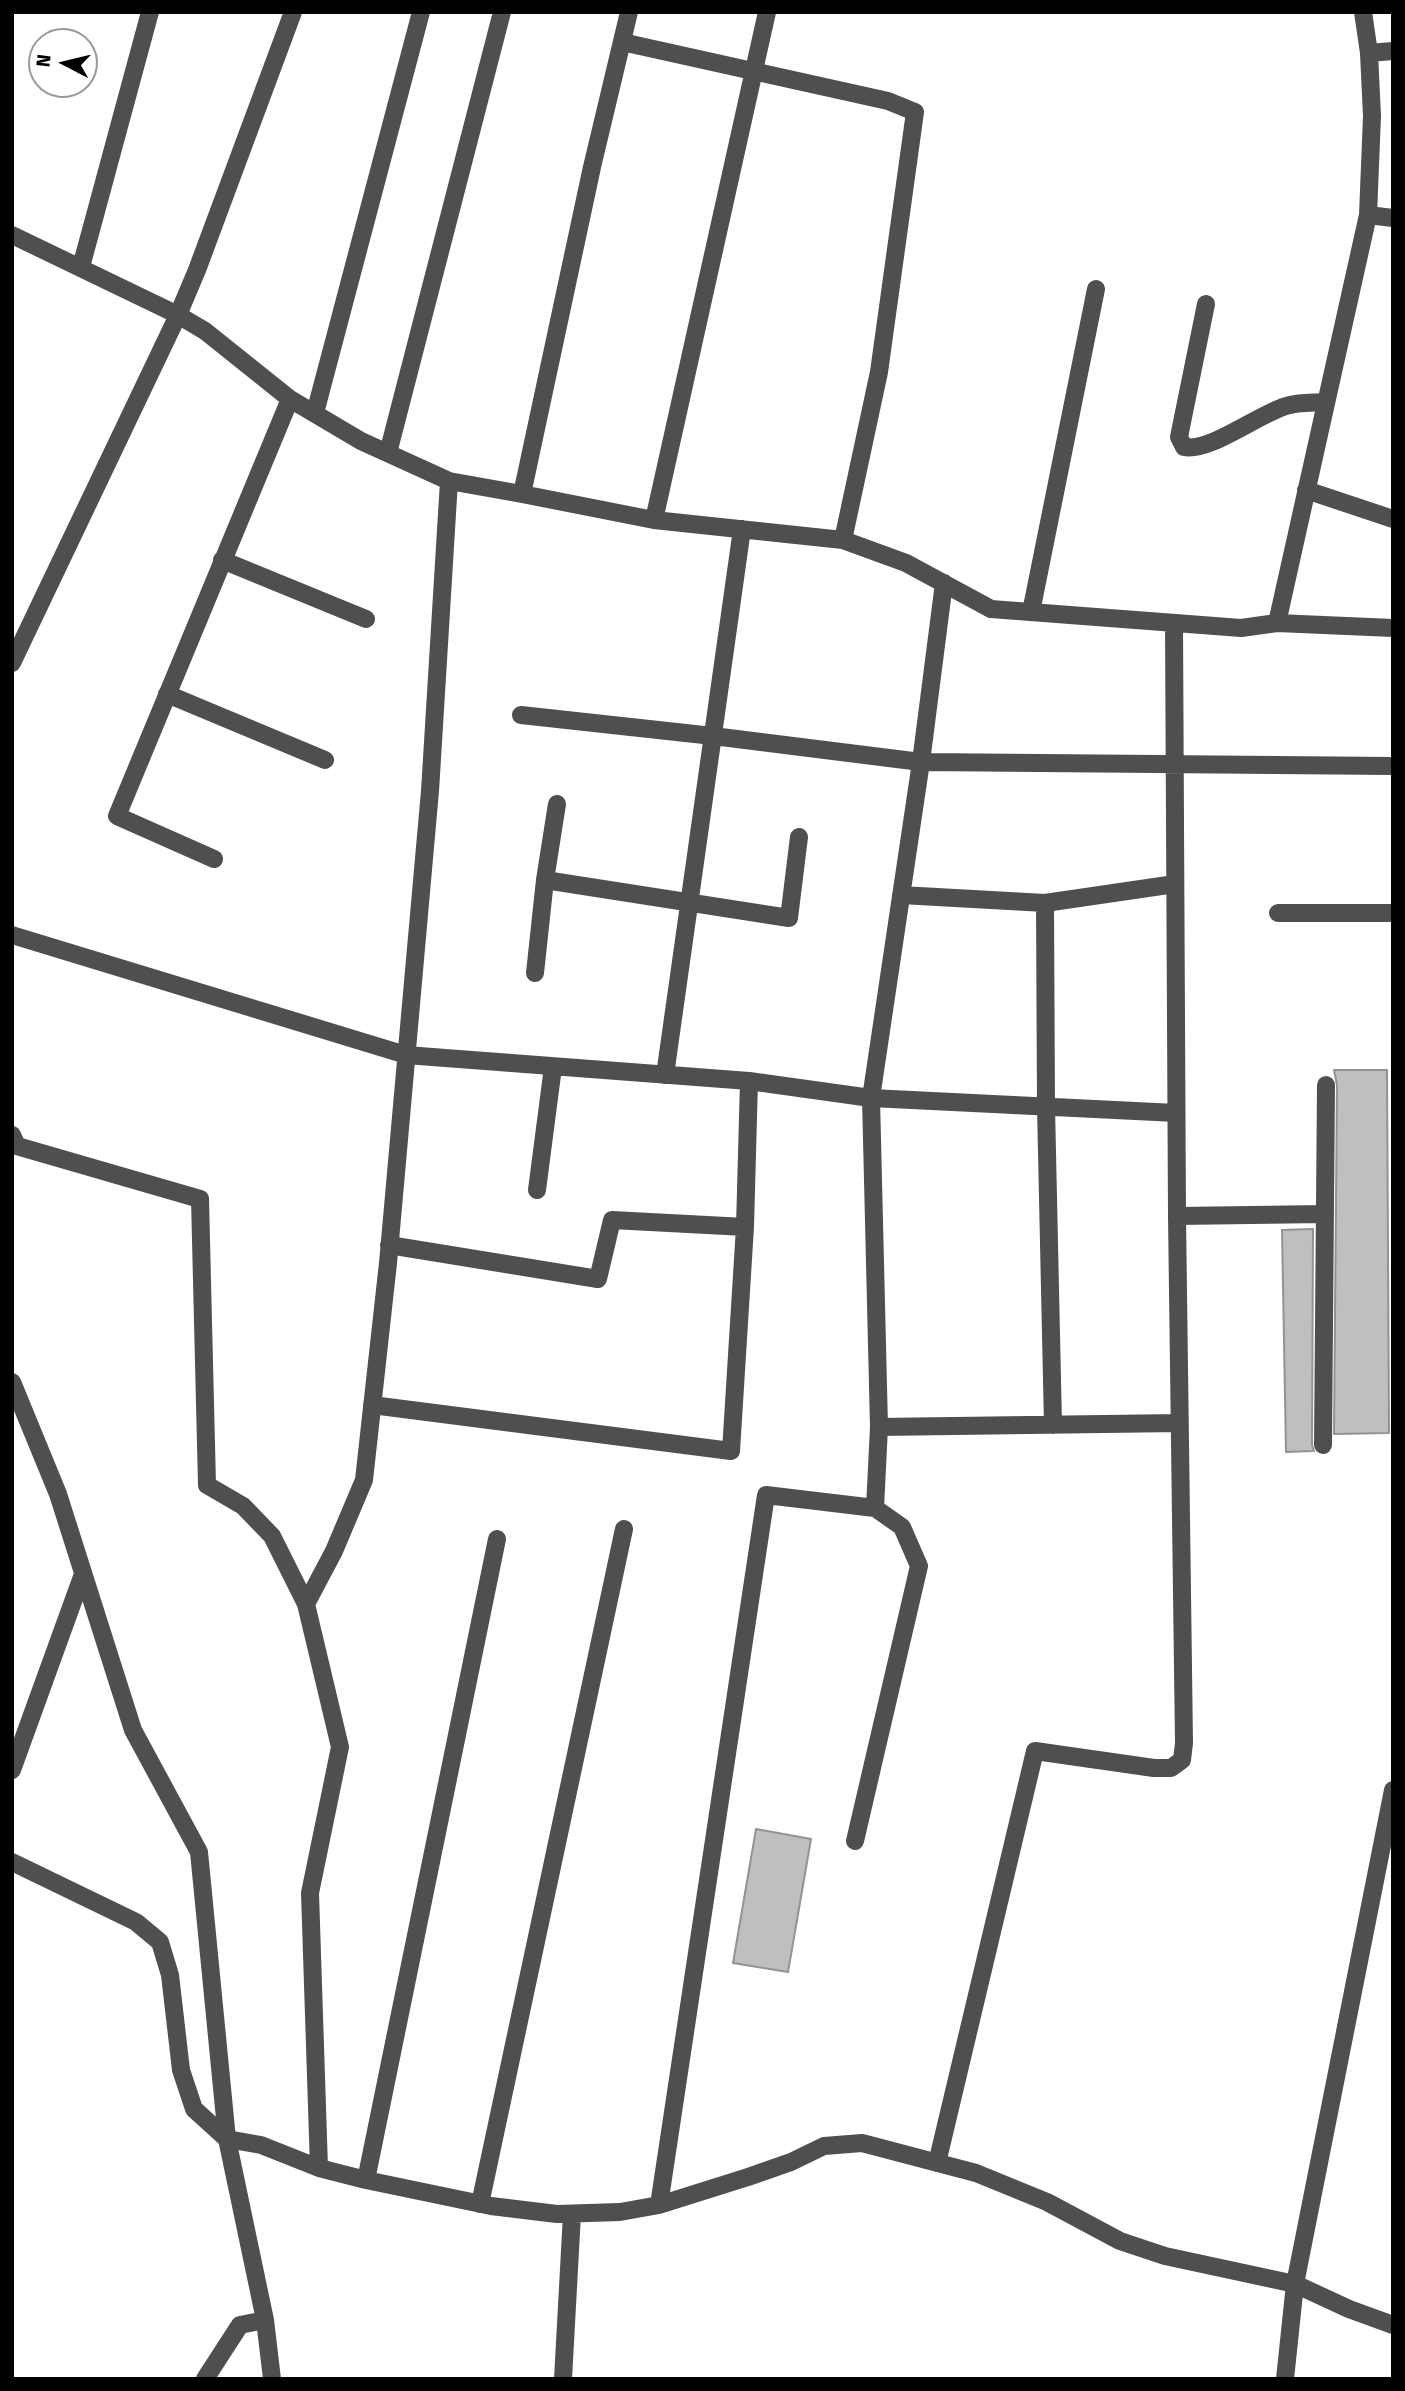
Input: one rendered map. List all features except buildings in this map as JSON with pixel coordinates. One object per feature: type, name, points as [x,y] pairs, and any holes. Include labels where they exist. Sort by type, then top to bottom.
[{"type":"street","points":[[81,267],[150,12]]},
{"type":"street","points":[[12,663],[178,315],[207,245],[293,12]]},
{"type":"street","points":[[315,413],[421,12]]},
{"type":"street","points":[[388,453],[502,12]]},
{"type":"street","points":[[522,494],[629,12]]},
{"type":"street","points":[[654,520],[767,12]]},
{"type":"street","points":[[1277,623],[1368,215],[1372,116],[1369,53],[1363,12]]},
{"type":"street","points":[[622,42],[888,101],[915,112],[879,372],[844,540]]},
{"type":"street","points":[[1369,53],[1393,51]]},
{"type":"street","points":[[1368,215],[1393,218]]},
{"type":"street","points":[[12,235],[178,315],[205,331],[290,398],[361,441],[449,481],[654,520],[844,540],[906,563],[991,609],[1241,628],[1277,623],[1393,628]]},
{"type":"street","points":[[1031,612],[1096,289]]},
{"type":"street","points":[[1206,304],[1179,437],[1184,447],[1194,449],[1210,444],[1251,420],[1288,405],[1325,402]]},
{"type":"street","points":[[214,859],[117,816],[290,398]]},
{"type":"street","points":[[306,1604],[334,1551],[364,1479],[389,1245],[430,791],[449,481]]},
{"type":"street","points":[[1306,490],[1393,519]]},
{"type":"street","points":[[665,1075],[742,529]]},
{"type":"street","points":[[222,560],[366,619]]},
{"type":"street","points":[[876,1508],[879,1427],[871,1098],[921,762],[944,583]]},
{"type":"street","points":[[937,2163],[1035,1751],[1154,1768],[1171,1768],[1182,1760],[1184,1743],[1177,1216],[1174,623]]},
{"type":"street","points":[[167,694],[325,760]]},
{"type":"street","points":[[521,715],[921,762],[1393,766]]},
{"type":"street","points":[[535,973],[557,804]]},
{"type":"street","points":[[545,880],[789,919],[799,837]]},
{"type":"street","points":[[901,895],[1045,903],[1175,884]]},
{"type":"street","points":[[1045,903],[1046,1107],[1053,1425]]},
{"type":"street","points":[[1278,913],[1393,913]]},
{"type":"street","points":[[12,935],[406,1055],[750,1081],[871,1098],[1177,1113]]},
{"type":"street","points":[[537,1190],[553,1067]]},
{"type":"street","points":[[372,1405],[731,1451],[745,1227],[750,1081]]},
{"type":"street","points":[[1323,1445],[1326,1085]]},
{"type":"street","points":[[12,1135],[17,1146],[200,1199],[207,1485],[243,1506],[272,1535],[306,1604],[340,1747],[310,1893],[318,2168]]},
{"type":"street","points":[[1177,1216],[1324,1214]]},
{"type":"street","points":[[389,1245],[598,1279],[612,1220],[745,1227]]},
{"type":"street","points":[[12,1382],[58,1494],[133,1730],[199,1852],[227,2139],[265,2320],[272,2379]]},
{"type":"street","points":[[879,1427],[1180,1423]]},
{"type":"street","points":[[659,2205],[766,1495],[876,1508],[902,1527],[919,1566],[855,1841]]},
{"type":"street","points":[[480,2204],[624,1529]]},
{"type":"street","points":[[366,2180],[497,1539]]},
{"type":"street","points":[[12,1770],[83,1574]]},
{"type":"street","points":[[1284,2379],[1295,2284],[1393,1790]]},
{"type":"street","points":[[12,1862],[136,1922],[160,1942],[170,1975],[181,2070],[194,2109],[227,2139],[261,2145],[318,2168],[366,2180],[480,2204],[557,2214],[620,2212],[659,2205],[791,2162],[824,2146],[862,2143],[976,2173],[1047,2202],[1120,2241],[1165,2256],[1295,2284],[1349,2309],[1393,2325]]},
{"type":"street","points":[[564,2379],[572,2214]]},
{"type":"street","points":[[205,2379],[240,2325],[265,2320]]}]
